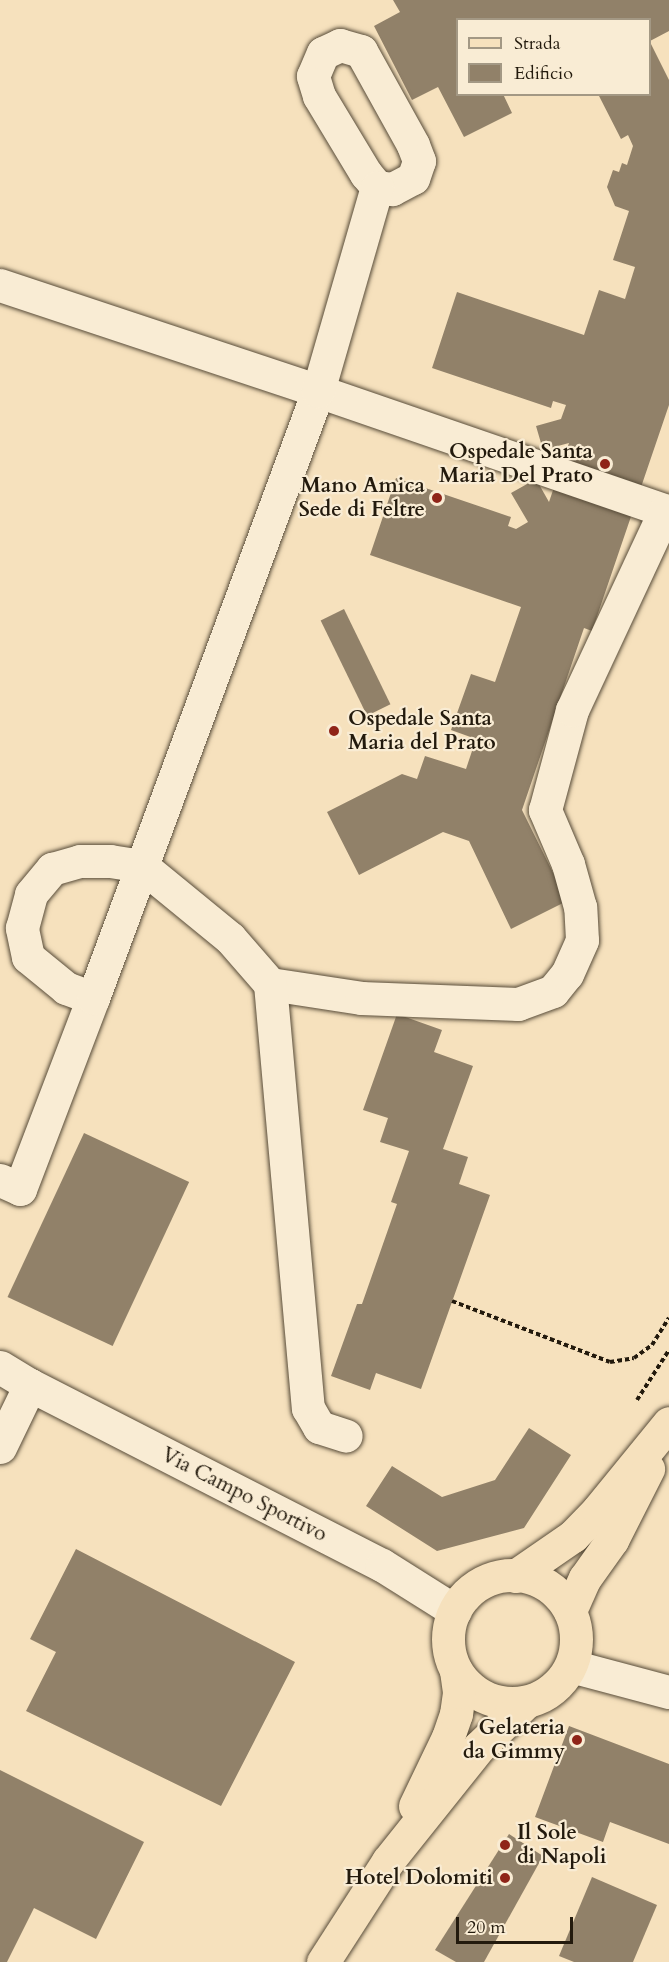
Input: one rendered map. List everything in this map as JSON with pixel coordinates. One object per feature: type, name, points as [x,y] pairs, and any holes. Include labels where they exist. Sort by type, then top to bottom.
[{"type":"main road","points":[[515,1576],[573,1536],[666,1429]]},
{"type":"main road","points":[[570,1611],[585,1578],[612,1540],[636,1495],[666,1429]]},
{"type":"main road","points":[[388,1861],[448,1737],[458,1703],[456,1671],[449,1651],[449,1630],[455,1611],[467,1593],[485,1581],[515,1576],[526,1577],[546,1584],[560,1596],[570,1611],[575,1629],[576,1647],[571,1666],[560,1682],[544,1695],[526,1702],[504,1702],[486,1698],[470,1687],[456,1671]]},
{"type":"main road","points":[[323,1962],[388,1861],[479,1747],[526,1702]]},
{"type":"street","points":[[0,1180],[20,1189],[93,998],[318,391],[377,188]]},
{"type":"street","points":[[0,285],[318,391],[667,512],[572,710],[545,810],[568,864],[580,907],[582,940],[567,974],[553,991],[518,1004],[361,998],[270,984]]},
{"type":"street","points":[[93,998],[66,988],[28,957],[22,928],[31,894],[52,869],[80,861],[110,861],[142,866],[230,938],[270,984],[308,1408],[319,1427],[346,1437]]},
{"type":"street","name":"Via Campo Sportivo","points":[[0,1367],[30,1385],[382,1565],[455,1611]]},
{"type":"street","points":[[0,1447],[30,1385]]},
{"type":"street","points":[[571,1666],[669,1692]]},
{"type":"path","points":[[452,1301],[610,1362],[634,1358],[652,1345],[669,1318]]},
{"type":"building","points":[[393,0],[669,0],[669,31],[651,40],[651,18],[456,18],[456,96],[504,96],[512,113],[464,137],[438,87],[412,100],[374,26],[400,12]]},
{"type":"building","points":[[651,44],[669,80],[669,405],[592,631],[584,628],[522,810],[567,901],[511,929],[469,841],[443,832],[359,875],[327,812],[402,774],[417,779],[425,756],[466,769],[476,739],[451,730],[471,674],[495,682],[521,607],[370,555],[396,478],[511,517],[508,526],[516,529],[528,522],[511,493],[536,479],[549,502],[569,443],[543,450],[536,426],[561,419],[566,405],[553,401],[551,408],[432,368],[457,292],[584,335],[599,290],[625,299],[635,267],[613,260],[629,211],[615,206],[607,187],[613,170],[619,172],[622,163],[627,165],[633,146],[628,135],[621,139],[599,96],[651,96]]},
{"type":"building","points":[[344,609],[390,704],[367,716],[321,620]]},
{"type":"building","points":[[397,1014],[442,1030],[434,1052],[473,1066],[443,1149],[468,1157],[459,1184],[490,1195],[421,1389],[376,1373],[370,1390],[331,1376],[357,1304],[362,1304],[397,1204],[391,1202],[409,1151],[380,1142],[388,1118],[363,1110]]},
{"type":"building","points":[[84,1133],[189,1182],[113,1346],[8,1297]]},
{"type":"building","points":[[529,1428],[571,1455],[524,1528],[437,1551],[366,1506],[392,1466],[442,1497],[495,1480]]},
{"type":"building","points":[[76,1549],[295,1662],[221,1806],[26,1711],[56,1652],[30,1639]]},
{"type":"building","points":[[569,1726],[669,1764],[669,1844],[610,1822],[603,1842],[535,1817]]},
{"type":"building","points":[[0,1770],[144,1842],[96,1939],[34,1908],[7,1962],[0,1962]]},
{"type":"building","name":"Hotel Dolomiti","points":[[509,1834],[543,1856],[484,1962],[456,1962],[435,1950]]},
{"type":"building","points":[[592,1877],[657,1905],[633,1962],[574,1962],[559,1956]]},
{"type":"place","name":"Ospedale Santa Maria Del Prato","points":[[605,464]]},
{"type":"place","name":"Mano Amica Sede di Feltre","points":[[437,498]]},
{"type":"place","name":"Ospedale Santa Maria del Prato","points":[[334,731]]},
{"type":"place","name":"Gelateria da Gimmy","points":[[577,1740]]},
{"type":"place","name":"Il Sole di Napoli","points":[[505,1845]]},
{"type":"place","name":"Hotel Dolomiti","points":[[505,1878]]}]
